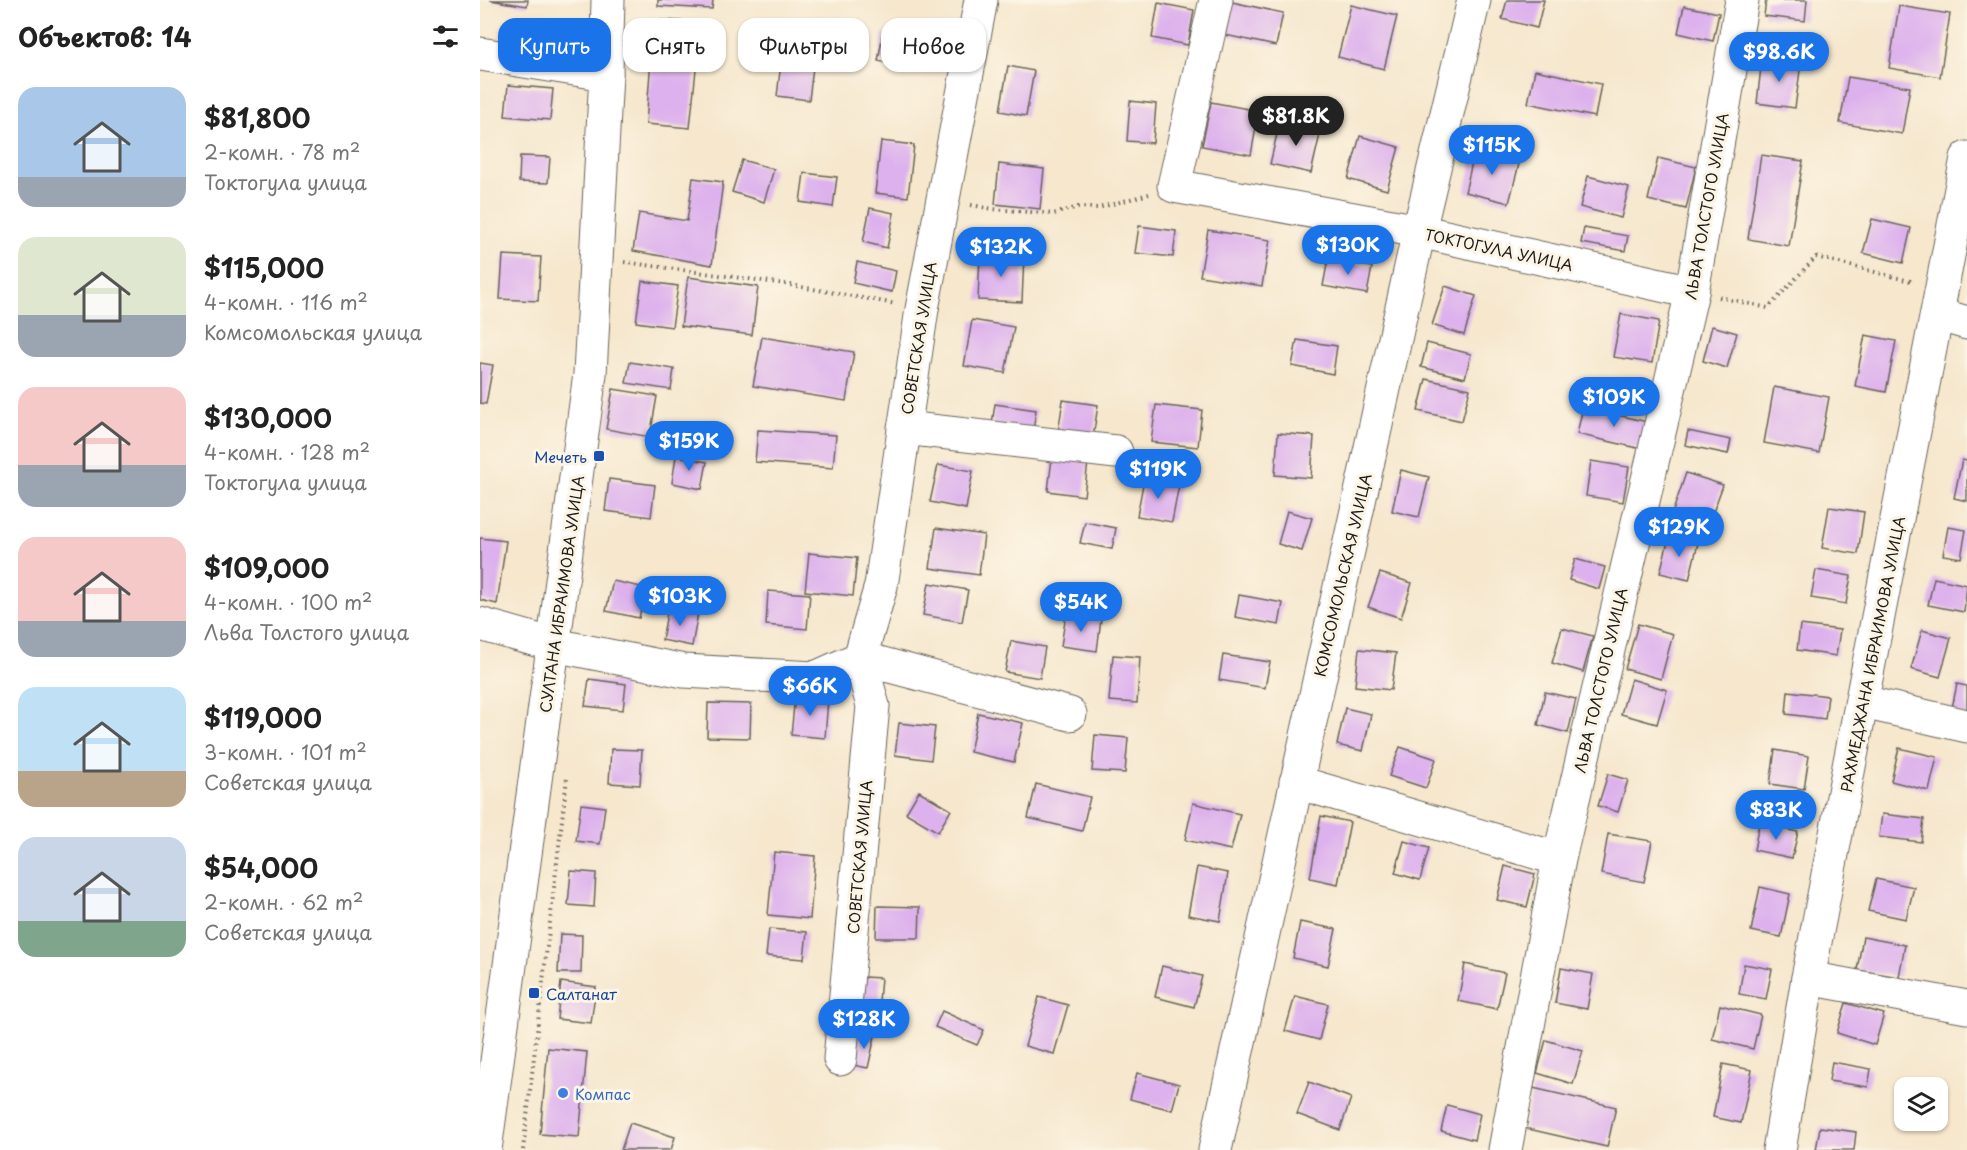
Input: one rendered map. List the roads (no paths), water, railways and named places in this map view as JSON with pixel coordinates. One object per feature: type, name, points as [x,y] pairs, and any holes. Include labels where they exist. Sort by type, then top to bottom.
[{"type":"street","name":"СУЛТАНА ИБРАИМОВА УЛИЦА","points":[[485,1149],[590,374],[608,0]]},
{"type":"street","name":"СОВЕТСКАЯ УЛИЦА","points":[[840,1059],[873,706],[860,658],[881,586],[922,309],[941,199],[981,0]]},
{"type":"street","name":"ТОКТОГУЛА УЛИЦА","points":[[1216,0],[1174,186],[1419,231],[1692,292]]},
{"type":"street","name":"КОМСОМОЛЬСКАЯ УЛИЦА","points":[[1215,1150],[1419,231],[1474,0]]},
{"type":"street","name":"ЛЬВА ТОЛСТОГО УЛИЦА","points":[[1505,1150],[1558,859],[1692,292],[1742,0]]},
{"type":"street","points":[[480,54],[606,74]]},
{"type":"street","name":"РАХМЕДЖАНА ИБРАИМОВА УЛИЦА","points":[[1779,1150],[1809,978],[1863,702],[1952,319],[1967,158]]},
{"type":"street","name":"СОВЕТСКАЯ УЛИЦА","points":[[904,428],[1116,452]]},
{"type":"street","points":[[480,624],[554,645],[684,671],[815,678],[860,658],[1070,714]]},
{"type":"street","points":[[1863,702],[1967,726]]},
{"type":"street","points":[[1296,782],[1558,859]]},
{"type":"street","points":[[1809,978],[1967,1007]]},
{"type":"place","name":"Мечеть","points":[[599,456]]},
{"type":"place","name":"Салтанат","points":[[534,993]]},
{"type":"place","name":"Компас","points":[[563,1093]]}]
